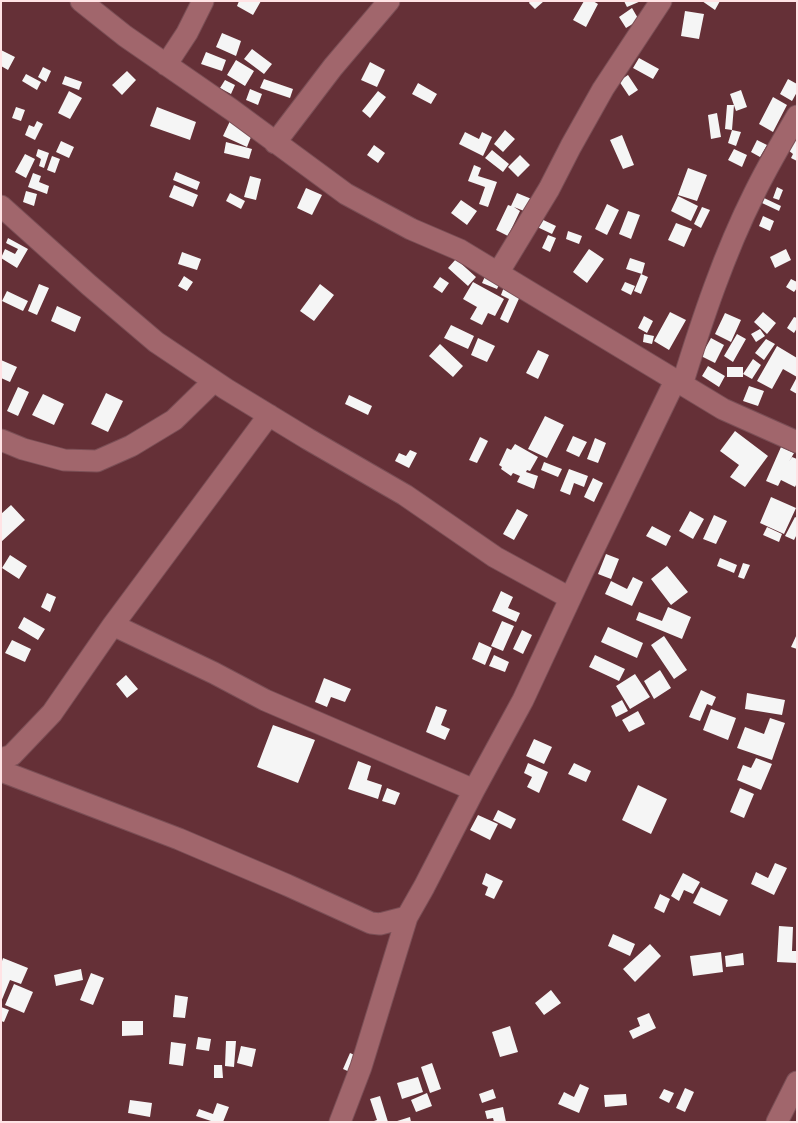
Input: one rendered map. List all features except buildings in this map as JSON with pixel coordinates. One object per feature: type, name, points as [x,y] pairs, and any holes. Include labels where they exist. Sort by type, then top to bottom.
[{"type":"street","points":[[81,1],[124,36],[232,110],[346,194],[411,229],[460,250],[723,409],[797,442]]},
{"type":"street","points":[[166,65],[187,33],[203,1]]},
{"type":"street","points":[[275,143],[333,67],[389,1]]},
{"type":"street","points":[[498,273],[549,189],[603,89],[661,1]]},
{"type":"street","points":[[340,1122],[361,1067],[407,917],[474,790],[524,700],[570,598],[679,383],[724,261],[754,194],[797,116]]},
{"type":"street","points":[[1,206],[89,285],[156,342],[214,381],[308,439],[405,495],[494,557],[570,598]]},
{"type":"street","points":[[1,440],[23,450],[64,460],[97,461],[131,446],[174,420],[214,381]]},
{"type":"street","points":[[269,415],[113,625],[52,713],[12,755],[2,770],[179,840],[371,923],[380,924],[407,917]]},
{"type":"street","points":[[113,625],[214,673],[265,700],[474,790]]},
{"type":"street","points":[[777,1122],[797,1082]]}]
